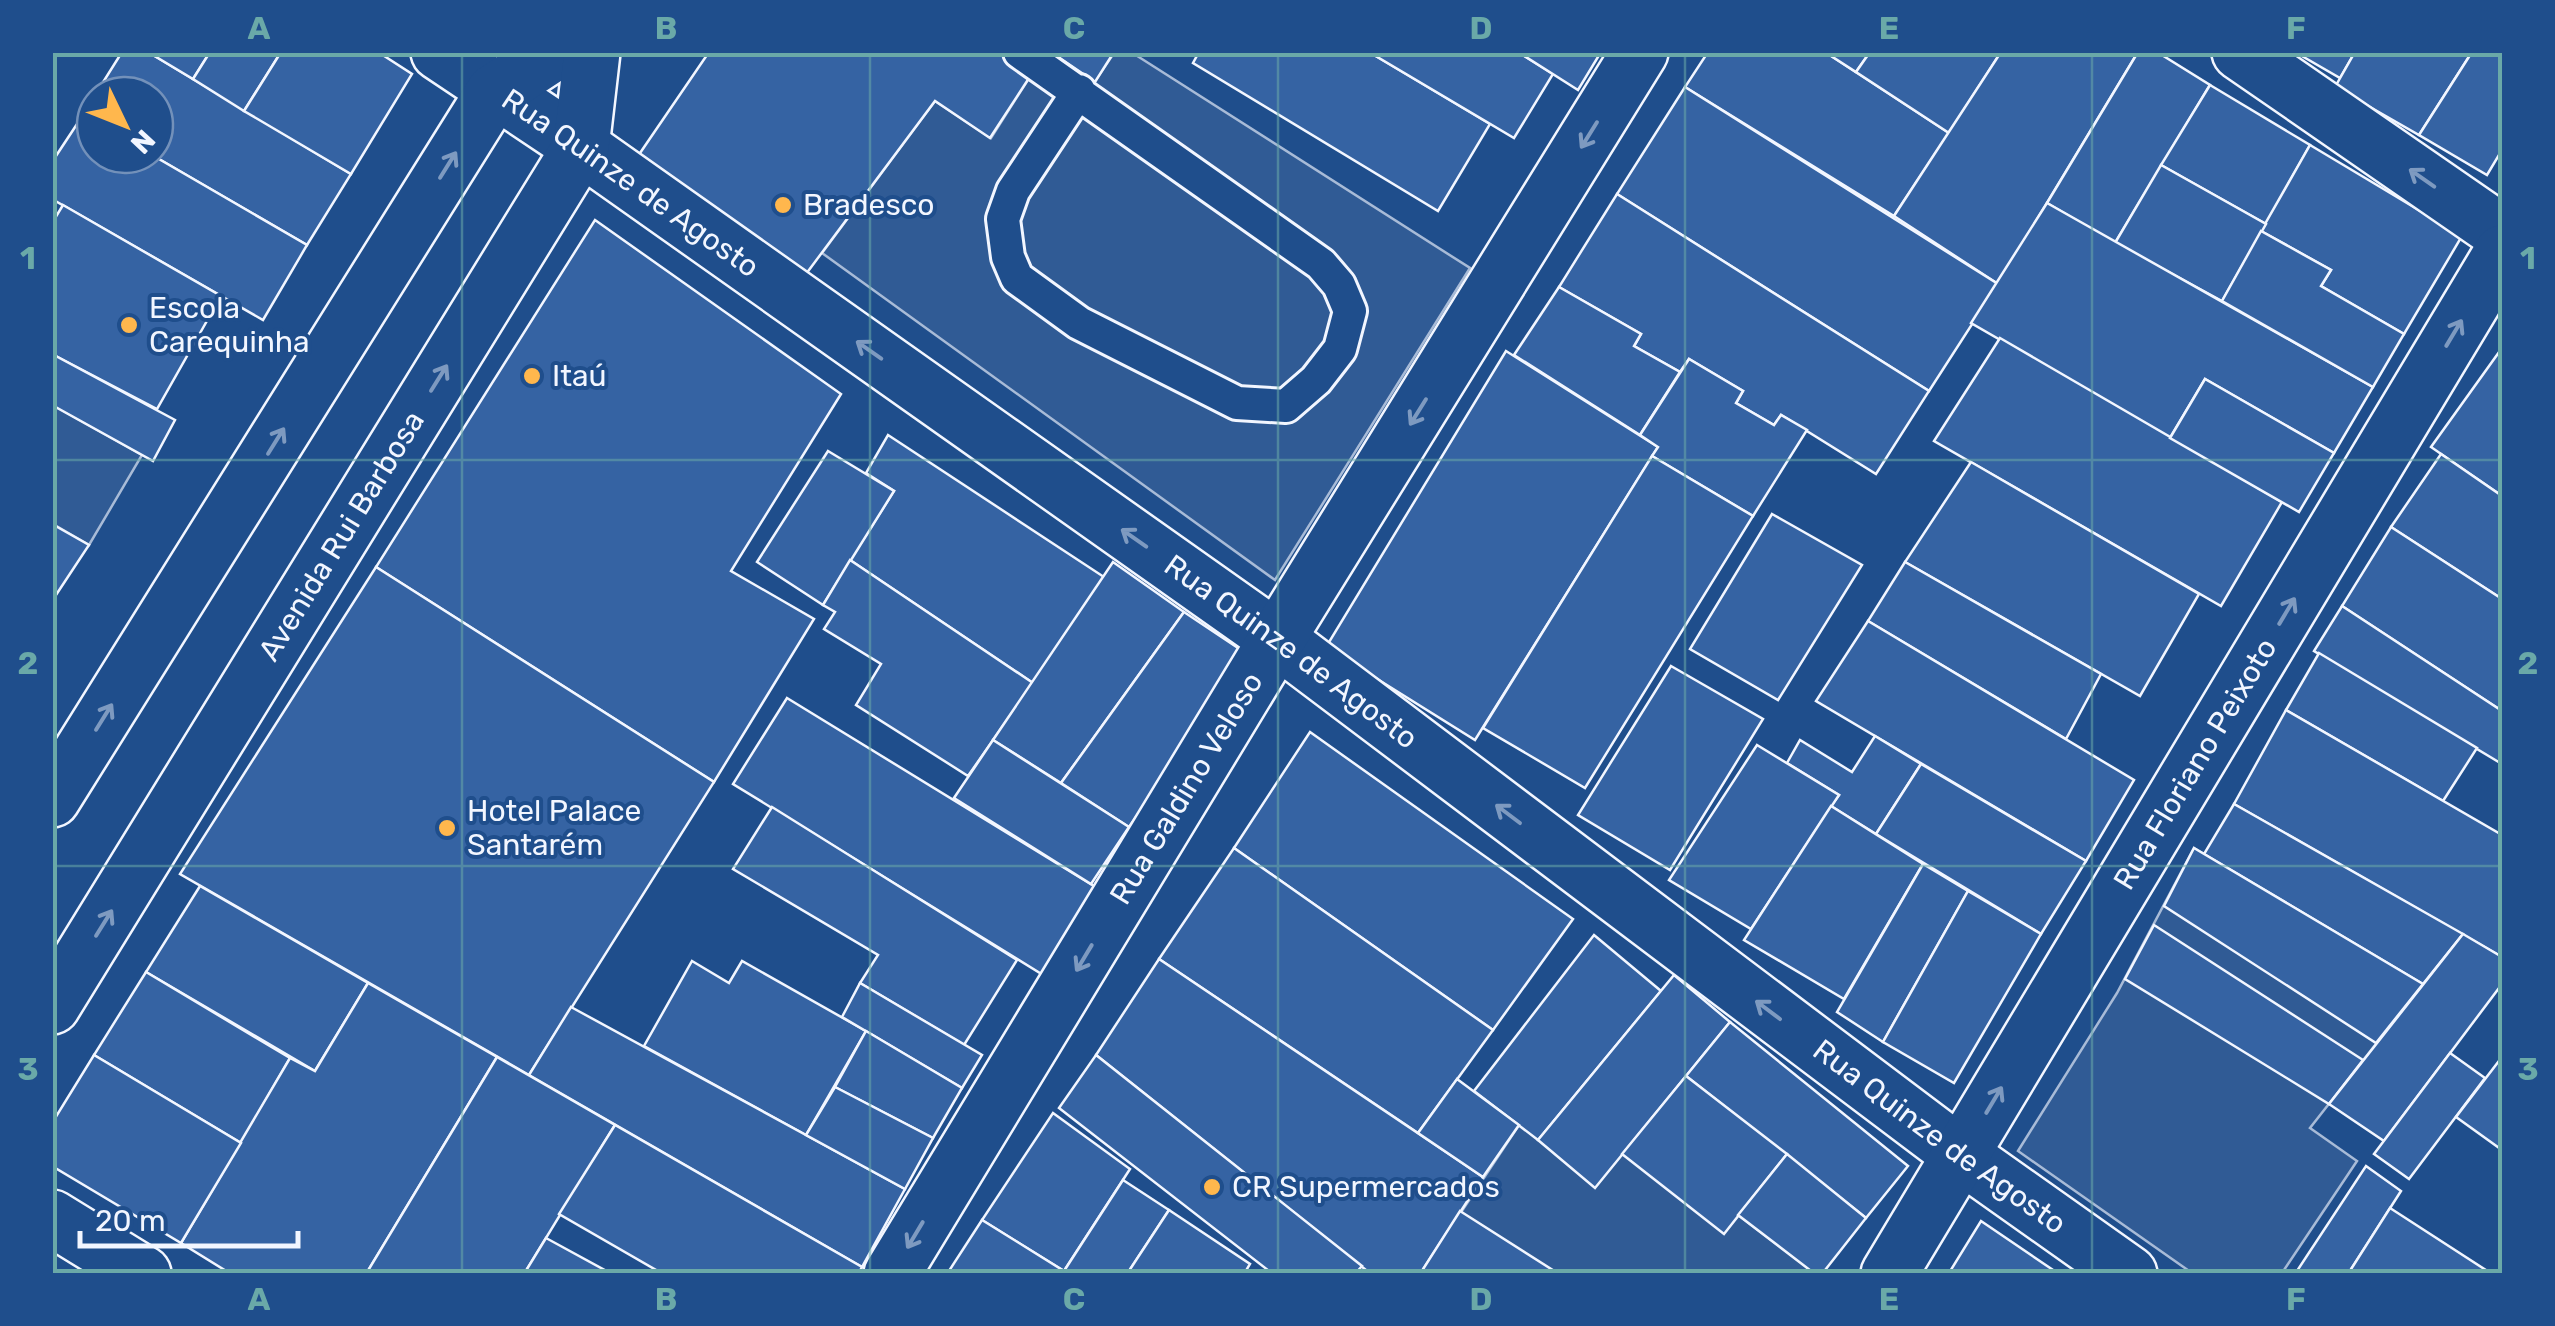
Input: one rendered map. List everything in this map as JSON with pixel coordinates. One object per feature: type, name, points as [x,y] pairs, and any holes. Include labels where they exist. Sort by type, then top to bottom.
[{"type":"street","name":"Rua Quinze de Agosto","points":[[439,52],[581,147],[1277,640],[1960,1155],[2129,1274]]},
{"type":"street","points":[[52,799],[494,92],[555,52]]},
{"type":"street","name":"Avenida Rui Barbosa","points":[[52,1006],[581,147],[592,52]]},
{"type":"street","name":"Rua Galdino Veloso","points":[[892,1274],[1640,52]]},
{"type":"street","points":[[2240,52],[2502,233]]},
{"type":"street","name":"Rua Floriano Peixoto","points":[[1889,1274],[2502,253]]},
{"type":"street","points":[[52,1218],[143,1274]]},
{"type":"lane","points":[[1020,52],[1078,91],[1321,264],[1340,285],[1350,311],[1340,349],[1316,380],[1286,406],[1237,403],[1079,324],[1017,278],[1008,257],[1003,219],[1013,191],[1078,91]]},
{"type":"shaded area","points":[[1131,52],[1470,268],[1275,580],[822,253],[935,101],[991,138],[1031,75],[998,53],[1051,53],[1095,81],[1114,53]]},
{"type":"shaded area","points":[[53,405],[142,455],[89,545],[53,524]]},
{"type":"shaded area","points":[[2194,848],[2423,984],[2310,1128],[2357,1161],[2282,1273],[2192,1273],[2018,1151],[2117,993]]},
{"type":"shaded area","points":[[1519,1125],[1622,1154],[1738,1215],[1815,1273],[1420,1274]]},
{"type":"building","points":[[122,52],[148,52],[351,174],[307,245],[175,168],[175,75],[108,75]]},
{"type":"building","points":[[148,52],[210,52],[193,79]]},
{"type":"building","points":[[210,52],[281,52],[244,111],[193,79]]},
{"type":"building","points":[[281,52],[378,52],[412,74],[351,174],[244,111]]},
{"type":"building","name":"Bradesco","points":[[709,52],[998,52],[1031,75],[990,138],[935,101],[806,274],[638,156]]},
{"type":"building","points":[[1051,52],[1114,52],[1095,82]]},
{"type":"building","points":[[1199,52],[1369,52],[1490,124],[1438,211],[1193,63]]},
{"type":"building","points":[[1369,52],[1518,52],[1553,74],[1514,138]]},
{"type":"building","points":[[1518,52],[1601,52],[1578,90]]},
{"type":"building","points":[[1708,52],[1825,52],[1949,133],[1894,216],[1685,87]]},
{"type":"building","points":[[1825,52],[1870,52],[1856,72]]},
{"type":"building","points":[[1870,52],[2001,52],[1949,133],[1856,72]]},
{"type":"building","points":[[2001,52],[2138,52],[1998,284],[1894,216]]},
{"type":"building","points":[[2138,52],[2157,52],[2210,85],[2115,243],[2047,203]]},
{"type":"building","points":[[2295,52],[2355,52],[2340,78]]},
{"type":"building","points":[[2355,52],[2472,52],[2419,135],[2335,87]]},
{"type":"building","points":[[2472,52],[2502,52],[2502,150],[2487,175],[2419,135]]},
{"type":"building","points":[[2210,85],[2310,145],[2266,224],[2161,165]]},
{"type":"building","points":[[1685,87],[1998,284],[1929,391],[1617,194]]},
{"type":"building","points":[[75,127],[75,175],[175,175],[175,168],[307,245],[263,320],[52,199],[52,162]]},
{"type":"building","points":[[2310,145],[2462,236],[2404,334],[2321,286],[2331,270],[2261,231]]},
{"type":"building","points":[[2161,165],[2266,224],[2222,301],[2115,243]]},
{"type":"building","points":[[1617,194],[1929,391],[1876,474],[1781,415],[1774,425],[1736,403],[1743,391],[1689,359],[1680,372],[1634,346],[1641,334],[1559,287]]},
{"type":"building","points":[[2047,203],[2373,387],[2334,453],[2205,379],[2170,438],[1971,323]]},
{"type":"building","name":"Escola Carequinha","points":[[63,205],[221,296],[157,409],[52,354],[52,223]]},
{"type":"building","points":[[595,220],[841,394],[731,571],[814,619],[714,782],[376,567]]},
{"type":"building","points":[[2261,231],[2331,270],[2321,286],[2404,334],[2373,387],[2222,301]]},
{"type":"building","points":[[1559,287],[1641,334],[1634,346],[1680,372],[1640,435],[1514,355]]},
{"type":"building","points":[[2000,338],[2282,502],[2221,606],[1934,441]]},
{"type":"building","points":[[2502,348],[2502,496],[2431,447]]},
{"type":"building","points":[[1506,351],[1658,447],[1475,740],[1326,647]]},
{"type":"building","points":[[52,354],[175,420],[153,461],[52,405]]},
{"type":"building","points":[[1689,359],[1743,391],[1736,403],[1774,425],[1781,415],[1807,430],[1753,516],[1652,456],[1658,447],[1640,435]]},
{"type":"building","points":[[2205,379],[2334,453],[2299,512],[2170,438]]},
{"type":"building","points":[[888,435],[1104,577],[1033,683],[850,560],[894,491],[866,473]]},
{"type":"building","points":[[828,451],[894,491],[823,605],[757,562]]},
{"type":"building","points":[[2441,454],[2502,496],[2502,599],[2391,527]]},
{"type":"building","points":[[1652,456],[1753,516],[1585,788],[1483,728]]},
{"type":"building","points":[[1971,462],[2199,594],[2140,696],[1905,562]]},
{"type":"building","points":[[1772,514],[1862,565],[1778,700],[1690,649]]},
{"type":"building","points":[[52,524],[89,545],[52,601]]},
{"type":"building","points":[[2391,527],[2502,599],[2502,711],[2342,606]]},
{"type":"building","points":[[850,560],[1033,683],[968,776],[856,705],[881,664],[824,629],[835,612],[823,605]]},
{"type":"building","points":[[1113,562],[1184,612],[1061,783],[993,740]]},
{"type":"building","points":[[1905,562],[2101,674],[2066,739],[1868,621]]},
{"type":"building","name":"Hotel Palace Santarém","points":[[376,567],[714,782],[529,1075],[180,874]]},
{"type":"building","points":[[2342,606],[2502,711],[2502,764],[2314,651]]},
{"type":"building","points":[[1184,612],[1250,656],[1129,827],[1061,783]]},
{"type":"building","points":[[1868,621],[2134,780],[2086,861],[1816,701]]},
{"type":"building","points":[[2319,653],[2477,748],[2443,801],[2286,710]]},
{"type":"building","points":[[1671,666],[1763,719],[1670,870],[1578,815]]},
{"type":"building","points":[[787,698],[1102,891],[1048,978],[733,784]]},
{"type":"building","points":[[2286,710],[2502,835],[2502,957],[2234,804]]},
{"type":"building","points":[[1310,732],[1573,919],[1493,1030],[1234,848]]},
{"type":"building","points":[[1875,736],[1921,764],[1876,834],[1831,806],[1839,795],[1787,763],[1800,740],[1852,772]]},
{"type":"building","points":[[993,740],[1129,827],[1091,884],[954,798]]},
{"type":"building","points":[[1757,745],[1839,795],[1751,929],[1669,880]]},
{"type":"building","points":[[1921,764],[2086,861],[2041,934],[1876,834]]},
{"type":"building","points":[[2234,804],[2463,934],[2423,984],[2204,854]]},
{"type":"building","points":[[1831,806],[1923,864],[1844,999],[1744,940]]},
{"type":"building","points":[[772,807],[1017,960],[964,1045],[860,983],[878,955],[733,869]]},
{"type":"building","points":[[1234,848],[1493,1030],[1418,1133],[1159,959]]},
{"type":"building","points":[[2194,848],[2423,984],[2376,1043],[2164,906]]},
{"type":"building","points":[[1923,864],[1968,891],[1883,1042],[1837,1012]]},
{"type":"building","points":[[200,886],[368,983],[315,1071],[146,972]]},
{"type":"building","points":[[1968,891],[2041,934],[1954,1083],[1883,1042]]},
{"type":"building","points":[[2154,925],[2363,1060],[2329,1104],[2125,979]]},
{"type":"building","points":[[2463,934],[2502,957],[2502,984],[2384,1141],[2329,1104]]},
{"type":"building","points":[[1594,935],[1661,991],[1538,1140],[1474,1091]]},
{"type":"building","points":[[1159,959],[1483,1177],[1420,1274],[1371,1274],[1096,1055]]},
{"type":"building","points":[[692,961],[729,983],[742,961],[866,1031],[806,1135],[644,1046]]},
{"type":"building","points":[[146,972],[290,1058],[241,1143],[94,1055]]},
{"type":"building","points":[[1674,975],[1730,1022],[1595,1188],[1538,1140]]},
{"type":"building","points":[[368,983],[497,1057],[366,1274],[231,1274],[181,1243],[290,1058],[315,1071]]},
{"type":"building","points":[[860,983],[982,1055],[962,1088],[842,1017]]},
{"type":"building","points":[[571,1007],[905,1189],[862,1267],[529,1075]]},
{"type":"building","points":[[1730,1022],[1908,1166],[1866,1218],[1686,1076]]},
{"type":"building","points":[[866,1031],[962,1088],[933,1138],[835,1087]]},
{"type":"building","points":[[2450,1053],[2485,1078],[2409,1179],[2374,1154]]},
{"type":"building","points":[[94,1055],[241,1143],[181,1243],[52,1166],[52,1123]]},
{"type":"building","name":"CR Supermercados","points":[[1096,1055],[1362,1266],[1355,1274],[1273,1274],[1059,1108]]},
{"type":"building","points":[[497,1057],[615,1125],[524,1274],[366,1274]]},
{"type":"building","points":[[2502,1057],[2502,1150],[2456,1117]]},
{"type":"building","points":[[1686,1076],[1787,1154],[1724,1234],[1622,1154]]},
{"type":"building","points":[[1457,1079],[1519,1125],[1483,1177],[1418,1133]]},
{"type":"building","points":[[835,1087],[933,1138],[905,1189],[806,1135]]},
{"type":"building","points":[[1053,1113],[1130,1169],[1064,1271],[982,1220]]},
{"type":"building","points":[[615,1125],[862,1267],[858,1274],[663,1274],[559,1214]]},
{"type":"building","points":[[1787,1154],[1866,1218],[1822,1274],[1815,1274],[1738,1215]]},
{"type":"building","points":[[2366,1166],[2401,1191],[2348,1274],[2295,1274]]},
{"type":"building","points":[[1123,1180],[1169,1210],[1127,1274],[1064,1271]]},
{"type":"building","points":[[2390,1208],[2492,1274],[2348,1274]]},
{"type":"building","points":[[1169,1210],[1250,1264],[1244,1274],[1127,1274]]},
{"type":"building","points":[[1460,1211],[1559,1274],[1420,1274]]},
{"type":"building","points":[[982,1220],[1064,1271],[1067,1274],[947,1274]]},
{"type":"building","points":[[1981,1221],[2059,1274],[1949,1273]]},
{"type":"building","points":[[546,1238],[612,1274],[524,1274]]},
{"type":"place","name":"Bradesco","points":[[783,205]]},
{"type":"place","name":"Escola Carequinha","points":[[129,325]]},
{"type":"place","name":"Itaú","points":[[532,376]]},
{"type":"place","name":"Hotel Palace Santarém","points":[[447,828]]},
{"type":"place","name":"CR Supermercados","points":[[1212,1187]]}]
